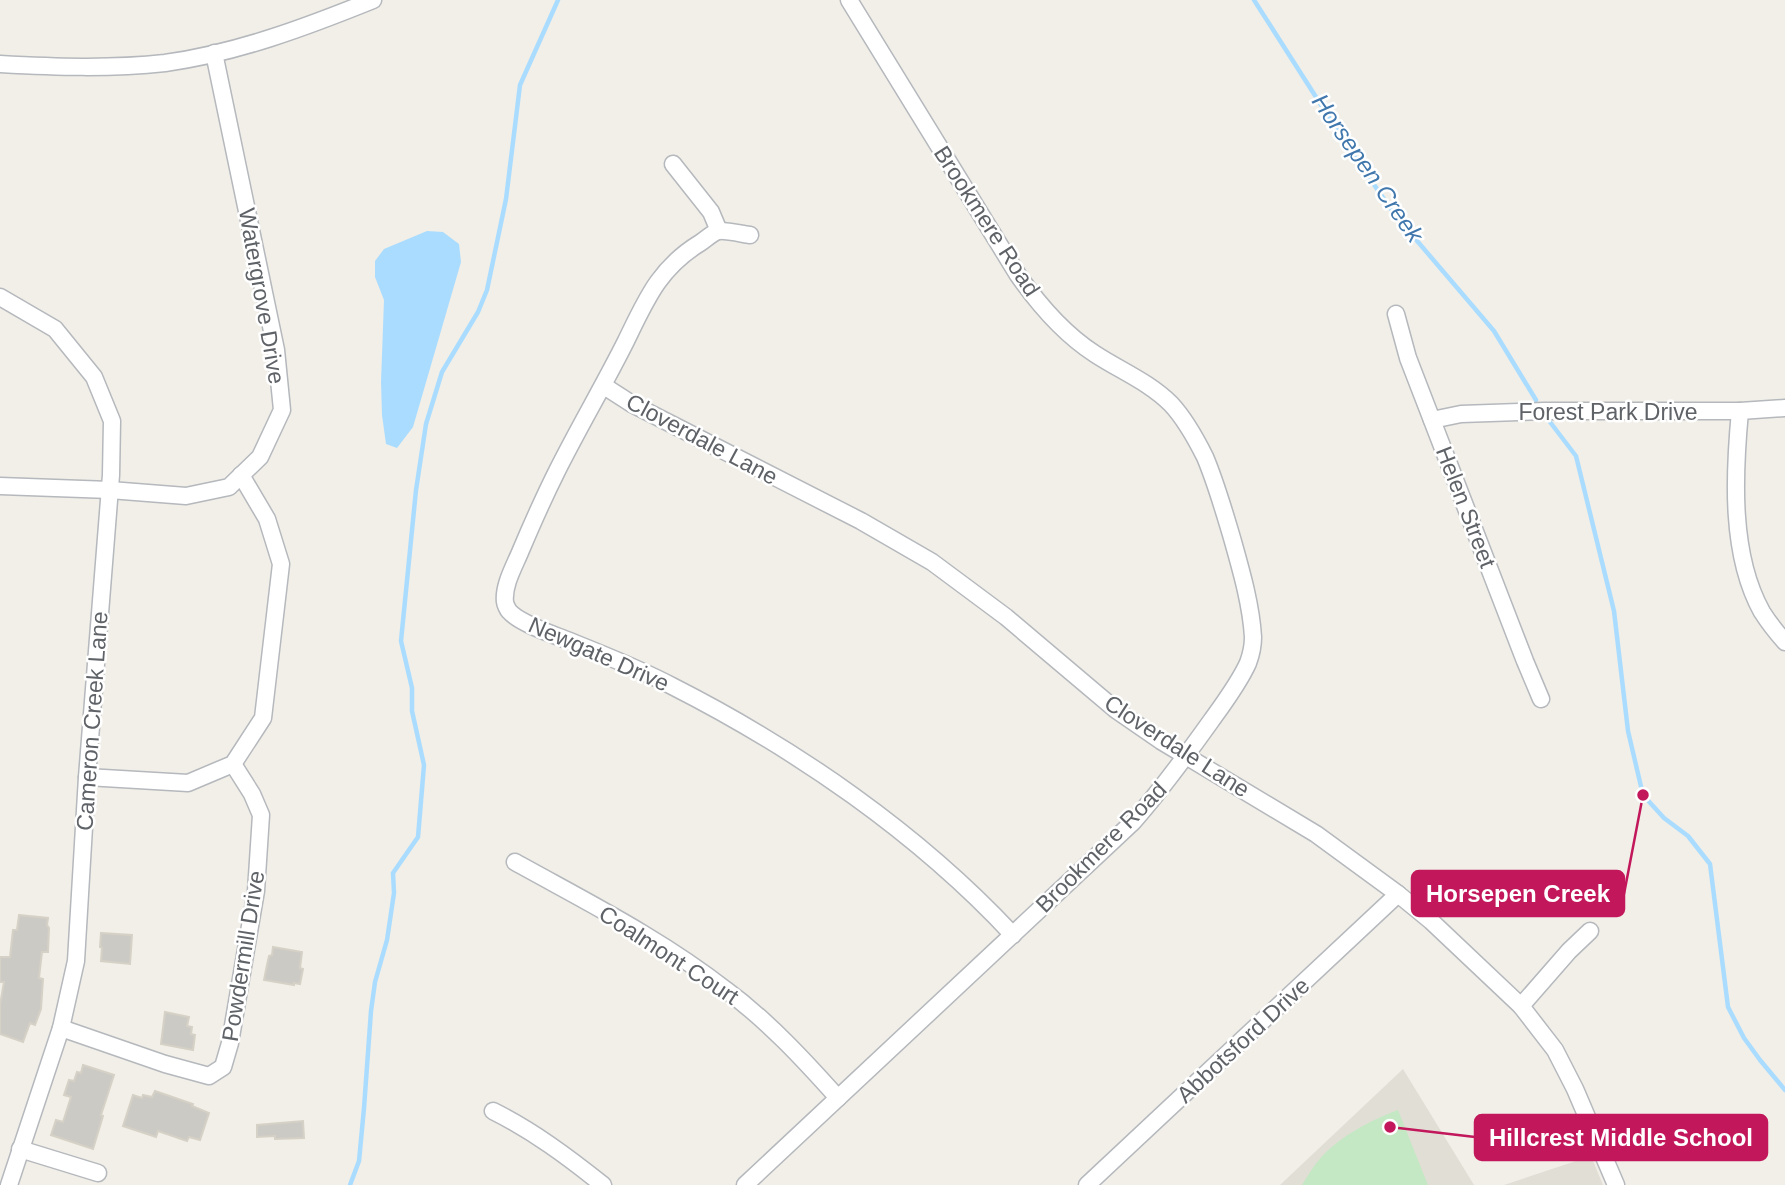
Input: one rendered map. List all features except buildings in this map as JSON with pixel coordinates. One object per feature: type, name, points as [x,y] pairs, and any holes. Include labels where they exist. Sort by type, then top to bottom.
[{"type":"street","points":[[0,64],[103,67],[166,62],[214,53],[295,31],[373,0]]},
{"type":"street","name":"Brookmere Road","points":[[745,1185],[1133,822],[1154,798],[1223,704],[1248,662],[1253,639],[1246,593],[1223,509],[1205,458],[1184,421],[1154,388],[1073,338],[1028,290],[849,0]]},
{"type":"street","name":"Watergrove Drive","points":[[0,486],[186,496],[229,486],[260,457],[282,410],[276,350],[214,53]]},
{"type":"street","points":[[673,164],[711,212],[719,231],[750,235]]},
{"type":"street","name":"Newgate Drive","points":[[719,231],[671,265],[648,296],[536,516],[507,587],[504,601],[508,610],[532,626],[672,685],[793,756],[911,840],[957,878],[1013,935]]},
{"type":"street","name":"Cameron Creek Lane","points":[[0,297],[55,330],[94,377],[112,422],[110,490],[87,777],[76,961],[61,1028],[9,1185]]},
{"type":"street","name":"Helen Street","points":[[1396,314],[1408,358],[1541,699]]},
{"type":"street","name":"Cloverdale Lane","points":[[604,386],[632,404],[861,521],[932,562],[1006,617],[1116,710],[1161,741],[1316,834],[1398,894],[1431,921],[1521,1006],[1555,1049],[1616,1185]]},
{"type":"street","name":"Forest Park Drive","points":[[1432,420],[1461,414],[1516,412],[1740,411],[1785,408]]},
{"type":"street","points":[[1740,411],[1736,446],[1736,496],[1744,567],[1762,612],[1785,642]]},
{"type":"street","points":[[87,777],[188,783],[233,764],[263,718],[281,564],[267,519],[240,475]]},
{"type":"street","name":"Powdermill Drive","points":[[61,1028],[165,1064],[209,1076],[223,1067],[230,1043],[256,891],[261,814],[233,764]]},
{"type":"street","name":"Coalmont Court","points":[[514,862],[632,927],[728,990],[806,1062],[838,1098]]},
{"type":"street","name":"Abbotsford Drive","points":[[1087,1185],[1398,894]]},
{"type":"street","points":[[1521,1006],[1590,931]]},
{"type":"street","points":[[493,1111],[521,1125],[570,1158],[603,1185]]},
{"type":"street","points":[[20,1149],[98,1173]]},
{"type":"shaded area","points":[[1403,1069],[1474,1185],[1280,1185]]},
{"type":"shaded area","points":[[1591,1156],[1603,1185],[1504,1185]]},
{"type":"green space","points":[[1398,1110],[1428,1185],[1302,1185],[1316,1164],[1335,1144],[1365,1125]]},
{"type":"water","points":[[427,231],[443,232],[459,244],[461,262],[413,427],[397,448],[386,444],[382,415],[384,300],[375,277],[375,261],[384,249]]},
{"type":"waterway","points":[[350,1185],[359,1161],[371,1011],[375,982],[387,940],[394,893],[393,873],[418,837],[424,765],[412,711],[412,688],[401,641],[416,490],[426,424],[442,372],[478,312],[487,290],[506,199],[520,85],[558,0]]},
{"type":"waterway","name":"Horsepen Creek","points":[[1254,0],[1395,215],[1494,331],[1536,400]]},
{"type":"waterway","name":"Horsepen Creek","points":[[1550,422],[1576,456],[1614,611],[1628,731],[1643,795],[1664,818],[1688,836],[1710,864],[1728,1007],[1744,1038],[1785,1090]]},
{"type":"place","name":"Horsepen Creek","points":[[1643,795]]},
{"type":"place","name":"Hillcrest Middle School","points":[[1390,1127]]}]
